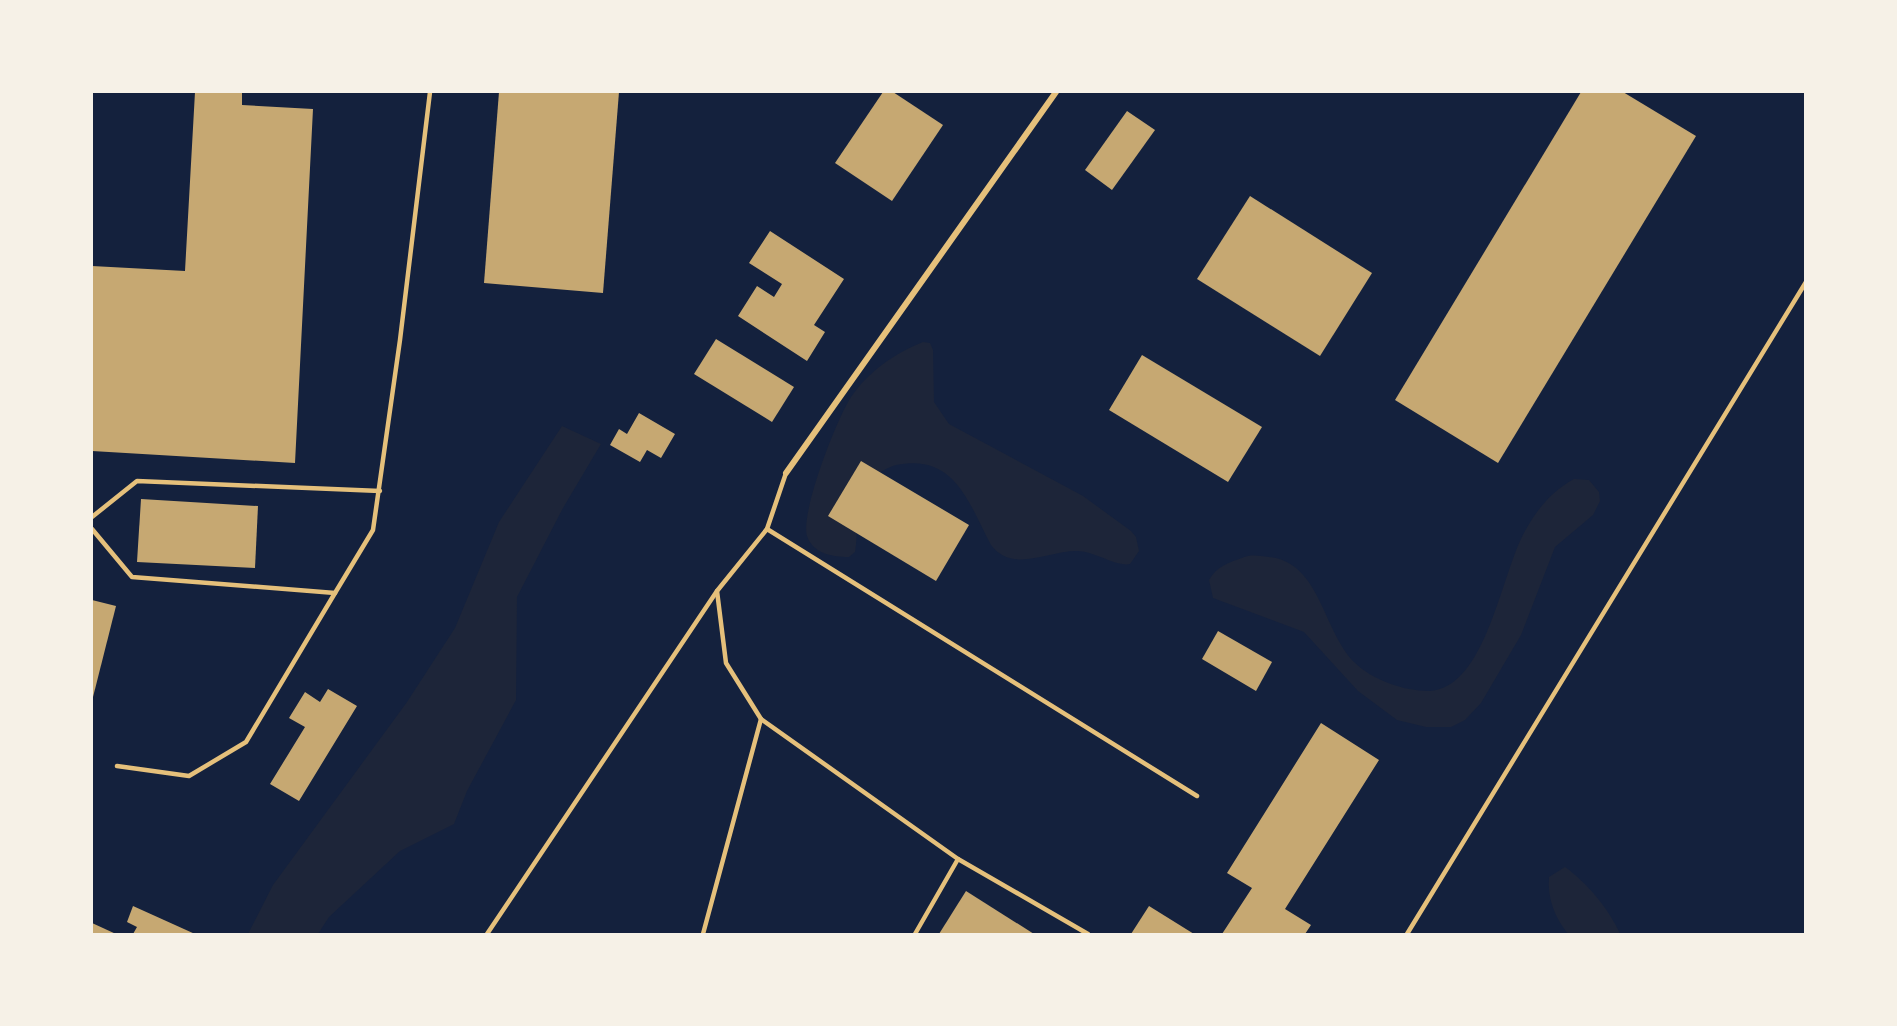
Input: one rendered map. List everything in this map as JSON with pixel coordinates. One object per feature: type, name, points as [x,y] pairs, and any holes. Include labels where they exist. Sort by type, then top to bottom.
[{"type":"street","points":[[786,473],[1056,92]]},
{"type":"lane","points":[[117,766],[189,776],[246,742],[373,530],[380,491],[430,92]]},
{"type":"lane","points":[[1407,934],[1806,282]]},
{"type":"lane","points":[[487,934],[717,591],[767,529],[786,473]]},
{"type":"lane","points":[[92,518],[137,481],[380,491]]},
{"type":"lane","points":[[92,529],[132,577],[334,593]]},
{"type":"lane","points":[[767,529],[1197,796]]},
{"type":"lane","points":[[717,591],[726,663],[761,719],[958,859],[1088,934]]},
{"type":"lane","points":[[704,934],[761,719]]},
{"type":"lane","points":[[915,934],[958,859]]},
{"type":"shaded area","points":[[923,342],[930,343],[933,350],[934,402],[949,424],[1083,496],[1131,531],[1136,537],[1139,551],[1130,564],[1078,551],[1021,559],[1000,554],[991,545],[957,484],[933,466],[916,463],[892,466],[865,485],[858,503],[855,552],[849,557],[830,555],[814,547],[807,536],[806,524],[809,508],[821,466],[845,408],[865,379],[892,358]]},
{"type":"shaded area","points":[[562,426],[601,444],[563,508],[517,597],[516,700],[467,791],[454,824],[400,851],[329,917],[318,934],[248,934],[273,885],[407,702],[455,628],[499,522]]},
{"type":"shaded area","points":[[1574,479],[1589,480],[1599,492],[1600,501],[1593,515],[1555,547],[1521,635],[1481,703],[1465,720],[1451,727],[1426,727],[1397,720],[1358,691],[1304,632],[1213,598],[1209,580],[1219,568],[1228,563],[1252,556],[1269,557],[1286,562],[1299,571],[1310,584],[1344,649],[1361,668],[1379,679],[1409,689],[1429,691],[1449,685],[1465,671],[1478,651],[1525,531],[1540,508],[1552,495]]},
{"type":"shaded area","points":[[1565,867],[1597,897],[1620,934],[1568,934],[1559,921],[1549,893],[1549,877]]},
{"type":"building","points":[[195,92],[242,92],[242,105],[313,109],[295,463],[92,451],[92,266],[185,271]]},
{"type":"building","points":[[499,92],[619,92],[603,293],[484,283]]},
{"type":"building","points":[[883,92],[893,92],[943,125],[892,201],[835,163]]},
{"type":"building","points":[[1581,92],[1623,92],[1696,136],[1498,463],[1395,400]]},
{"type":"building","points":[[1127,111],[1155,130],[1112,190],[1085,170]]},
{"type":"building","points":[[1250,196],[1372,273],[1320,356],[1197,279]]},
{"type":"building","points":[[770,231],[844,279],[814,325],[825,332],[807,361],[738,316],[757,286],[774,297],[782,284],[749,263]]},
{"type":"building","points":[[716,339],[794,387],[772,422],[694,374]]},
{"type":"building","points":[[1142,355],[1262,427],[1228,482],[1109,410]]},
{"type":"building","points":[[639,413],[675,434],[661,458],[647,450],[640,462],[610,445],[619,429],[627,434]]},
{"type":"building","points":[[861,461],[969,525],[936,581],[828,516]]},
{"type":"building","points":[[141,499],[258,506],[255,568],[137,562]]},
{"type":"building","points":[[92,600],[116,606],[92,701]]},
{"type":"building","points":[[1218,631],[1272,662],[1256,691],[1202,659]]},
{"type":"building","points":[[328,689],[357,706],[299,801],[270,784],[305,727],[289,718],[305,692],[320,702]]},
{"type":"building","points":[[1321,723],[1379,760],[1285,909],[1311,925],[1305,934],[1222,934],[1252,888],[1227,873]]},
{"type":"building","points":[[966,891],[1034,934],[939,934]]},
{"type":"building","points":[[133,906],[195,934],[133,934],[137,927],[127,922]]},
{"type":"building","points":[[1149,906],[1194,934],[1131,934]]},
{"type":"building","points":[[92,923],[116,934],[92,934]]}]
